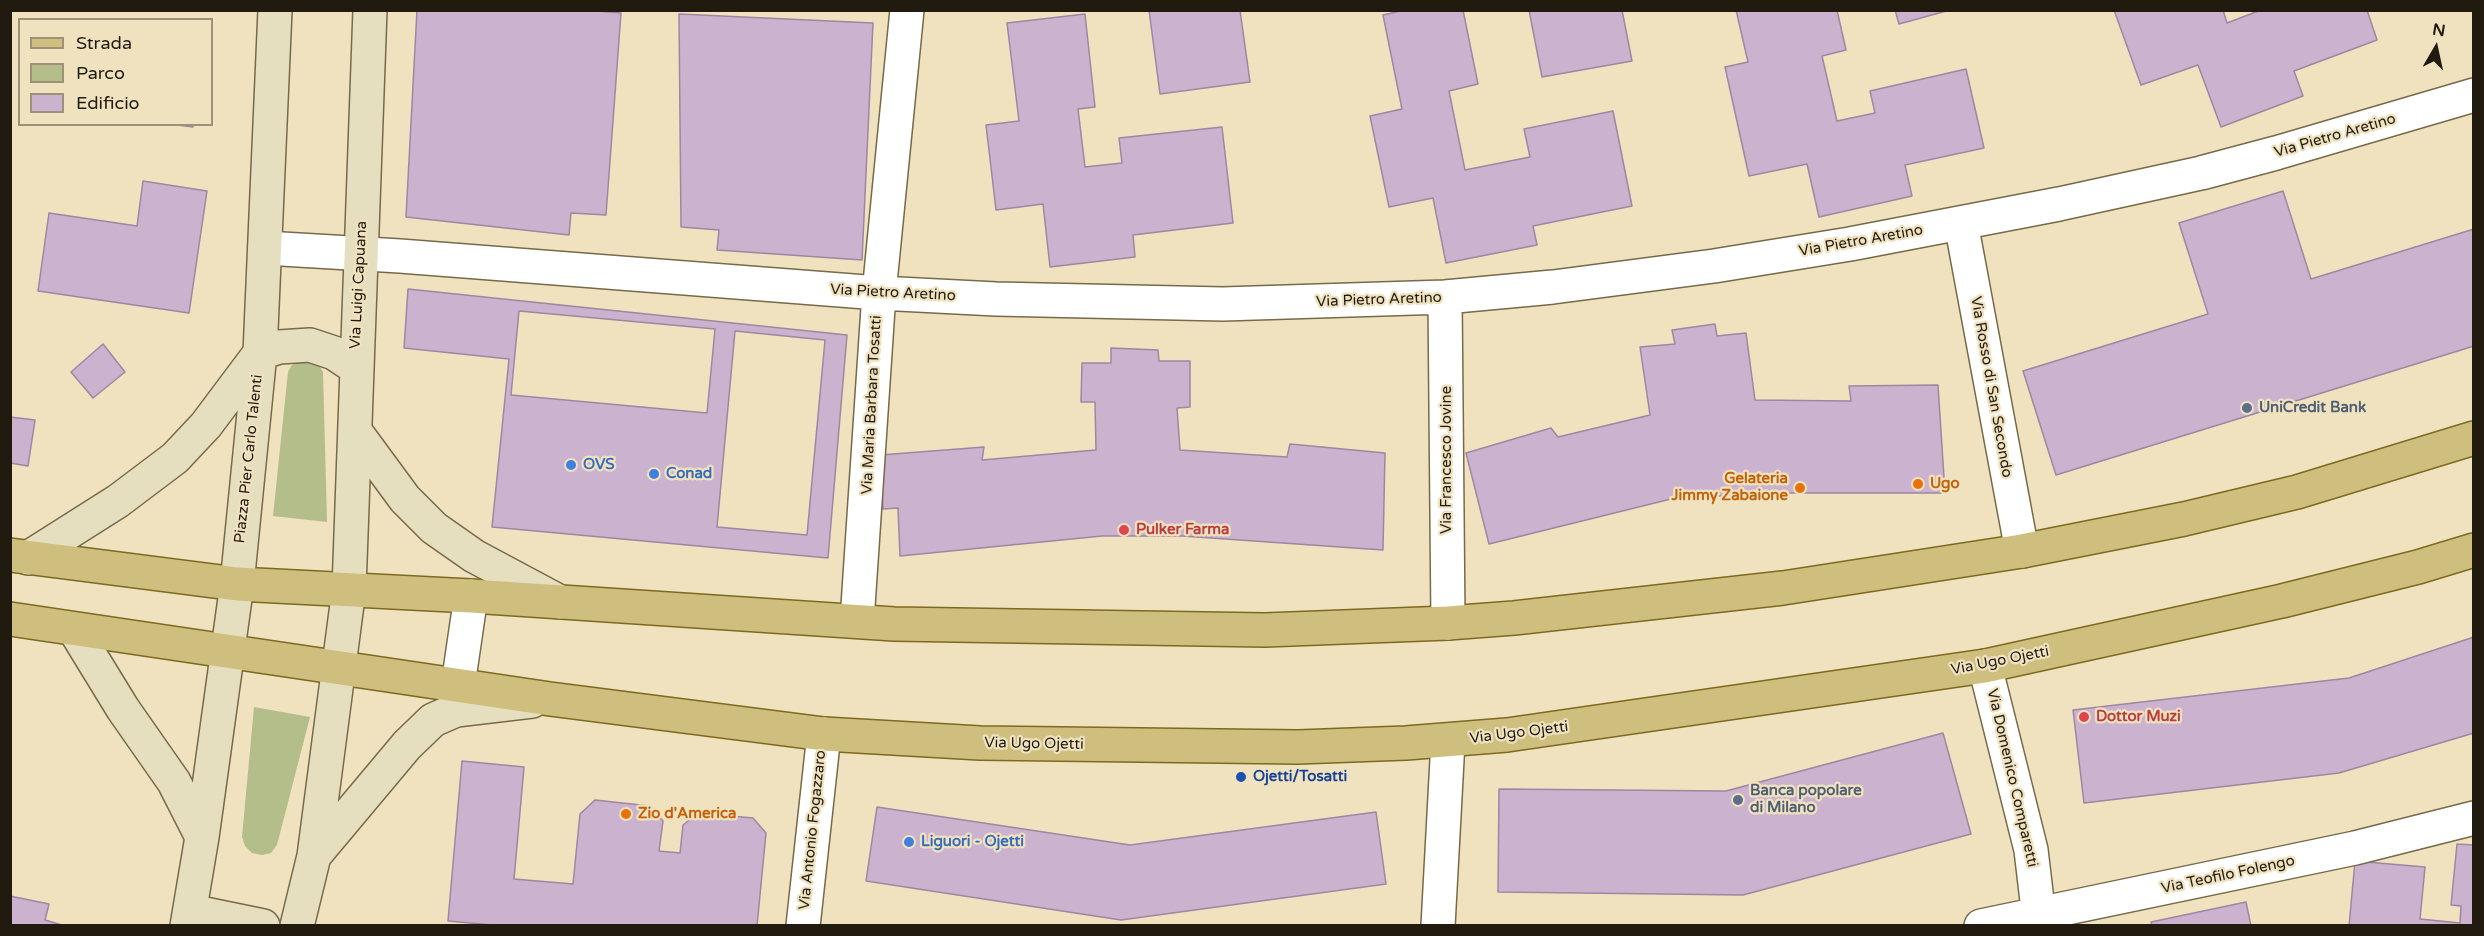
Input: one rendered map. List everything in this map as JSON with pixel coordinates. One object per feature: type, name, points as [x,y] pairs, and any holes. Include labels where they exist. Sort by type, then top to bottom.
[{"type":"main road","points":[[560,602],[857,621],[994,626],[1254,630],[1448,624],[1783,588],[2022,550],[2184,519],[2297,492],[2474,438]]},
{"type":"main road","name":"Via Ugo Ojetti","points":[[550,699],[824,734],[980,743],[1298,747],[1448,741],[1558,729],[1985,666],[2292,598],[2474,550]]},
{"type":"main road","name":"Piazza Pier Carlo Talenti","points":[[20,556],[237,584],[560,602]]},
{"type":"main road","points":[[10,619],[550,699]]},
{"type":"street","points":[[260,353],[275,10]]},
{"type":"street","name":"Via Luigi Capuana","points":[[355,367],[370,10]]},
{"type":"street","name":"Via Maria Barbara Tosatti","points":[[857,621],[879,293],[907,10]]},
{"type":"street","name":"Via Pietro Aretino","points":[[265,248],[879,293],[1055,301],[1180,304],[1310,303],[1445,297],[1553,287],[1714,266],[1850,244],[2100,196],[2200,173],[2474,95]]},
{"type":"street","name":"Via Rosso di San Secondo","points":[[1961,223],[2022,550]]},
{"type":"street","name":"Via Francesco Jovine","points":[[1445,297],[1448,624]]},
{"type":"street","name":"Via Luigi Capuana","points":[[260,353],[294,344],[310,345],[334,353],[355,367]]},
{"type":"street","name":"Piazza Pier Carlo Talenti","points":[[20,556],[118,501],[175,458],[206,425],[260,353]]},
{"type":"street","name":"Piazza Pier Carlo Talenti","points":[[189,918],[237,584],[260,353]]},
{"type":"street","points":[[297,926],[314,856],[349,589],[355,367]]},
{"type":"street","points":[[354,431],[405,499],[434,528],[474,556],[560,602]]},
{"type":"street","points":[[458,685],[471,596]]},
{"type":"street","points":[[74,629],[123,709],[174,782],[202,837]]},
{"type":"street","name":"Via Domenico Comparetti","points":[[1985,666],[2031,850],[2039,919]]},
{"type":"street","points":[[314,856],[407,745],[433,720],[456,710],[550,699]]},
{"type":"street","name":"Via Antonio Fogazzaro","points":[[803,926],[824,734]]},
{"type":"street","points":[[1438,926],[1448,741]]},
{"type":"street","name":"Via Teofilo Folengo","points":[[1981,926],[2039,919],[2355,848],[2474,818]]},
{"type":"street","points":[[189,918],[262,926]]},
{"type":"green space","points":[[310,360],[319,365],[323,372],[327,522],[273,516],[288,372],[291,366],[298,361]]},
{"type":"green space","points":[[254,707],[310,717],[277,845],[271,853],[262,855],[252,853],[245,846],[242,837]]},
{"type":"building","points":[[417,10],[585,10],[621,13],[606,215],[571,213],[569,235],[406,217]]},
{"type":"building","points":[[1149,10],[1240,10],[1250,82],[1160,94]]},
{"type":"building","points":[[1405,10],[1463,10],[1478,84],[1449,91],[1465,170],[1530,157],[1524,129],[1613,111],[1632,206],[1533,226],[1537,245],[1446,263],[1433,198],[1389,207],[1370,116],[1402,109],[1383,15]]},
{"type":"building","points":[[1529,10],[1622,10],[1632,61],[1542,77]]},
{"type":"building","points":[[1736,10],[1837,10],[1846,50],[1822,56],[1837,121],[1875,113],[1870,91],[1966,69],[1984,148],[1905,165],[1912,196],[1819,217],[1807,164],[1749,176],[1725,67],[1748,62]]},
{"type":"building","points":[[1895,10],[1950,10],[1899,24]]},
{"type":"building","points":[[2114,10],[2223,10],[2227,23],[2261,10],[2367,10],[2377,40],[2294,71],[2303,96],[2221,127],[2198,65],[2141,85]]},
{"type":"building","points":[[679,14],[873,23],[862,260],[717,250],[719,230],[681,227]]},
{"type":"building","points":[[1085,14],[1095,107],[1078,109],[1085,167],[1122,163],[1119,138],[1222,127],[1233,223],[1133,235],[1135,257],[1050,267],[1043,204],[996,210],[986,125],[1019,121],[1007,23]]},
{"type":"building","points":[[143,181],[207,191],[189,313],[38,291],[49,213],[137,226]]},
{"type":"building","points":[[2283,191],[2311,279],[2474,229],[2474,346],[2056,475],[2023,371],[2208,314],[2179,223]]},
{"type":"building","points":[[408,289],[847,335],[828,558],[492,527],[509,359],[404,348]]},
{"type":"building","points":[[519,311],[715,329],[707,413],[511,395]]},
{"type":"building","points":[[1715,324],[1717,336],[1746,333],[1755,400],[1851,401],[1849,386],[1938,385],[1945,493],[1767,493],[1671,499],[1489,544],[1466,453],[1551,428],[1558,437],[1650,415],[1640,347],[1675,344],[1672,330]]},
{"type":"building","points":[[735,331],[825,340],[807,535],[717,527]]},
{"type":"building","points":[[103,344],[125,372],[93,398],[71,372]]},
{"type":"building","points":[[1111,348],[1158,350],[1159,361],[1190,361],[1190,407],[1177,408],[1180,450],[1287,457],[1290,444],[1385,453],[1383,550],[1182,536],[1102,536],[900,556],[898,508],[883,509],[880,455],[984,447],[982,460],[1096,450],[1095,402],[1081,402],[1082,363],[1111,363]]},
{"type":"building","points":[[10,417],[35,420],[28,466],[10,463]]},
{"type":"building","points":[[2474,637],[2474,733],[2339,773],[2084,803],[2073,710],[2349,678]]},
{"type":"building","points":[[1943,733],[1971,834],[1743,895],[1498,892],[1499,789],[1726,791]]},
{"type":"building","points":[[462,761],[524,767],[514,879],[573,884],[580,814],[595,800],[650,806],[663,821],[659,851],[680,853],[683,825],[698,813],[753,818],[766,833],[757,926],[503,926],[448,921]]},
{"type":"building","points":[[877,807],[1130,845],[1376,812],[1386,884],[1121,920],[866,881]]},
{"type":"building","points":[[2457,844],[2474,845],[2474,926],[2349,926],[2355,861],[2425,867],[2420,919],[2460,923],[2461,906],[2451,905]]},
{"type":"building","points":[[10,896],[49,904],[45,920],[65,926],[10,926]]},
{"type":"building","points":[[2246,902],[2251,926],[2152,926],[2151,922]]},
{"type":"place","name":"UniCredit Bank","points":[[2247,408]]},
{"type":"place","name":"OVS","points":[[571,465]]},
{"type":"place","name":"Conad","points":[[654,474]]},
{"type":"place","name":"Ugo","points":[[1918,484]]},
{"type":"place","name":"Gelateria Jimmy Zabaione","points":[[1800,488]]},
{"type":"place","name":"Pulker Farma","points":[[1124,530]]},
{"type":"place","name":"Dottor Muzi","points":[[2084,717]]},
{"type":"place","name":"Ojetti/Tosatti","points":[[1241,777]]},
{"type":"place","name":"Banca popolare di Milano","points":[[1738,800]]},
{"type":"place","name":"Zio d'America","points":[[626,814]]},
{"type":"place","name":"Liguori - Ojetti","points":[[909,842]]}]
